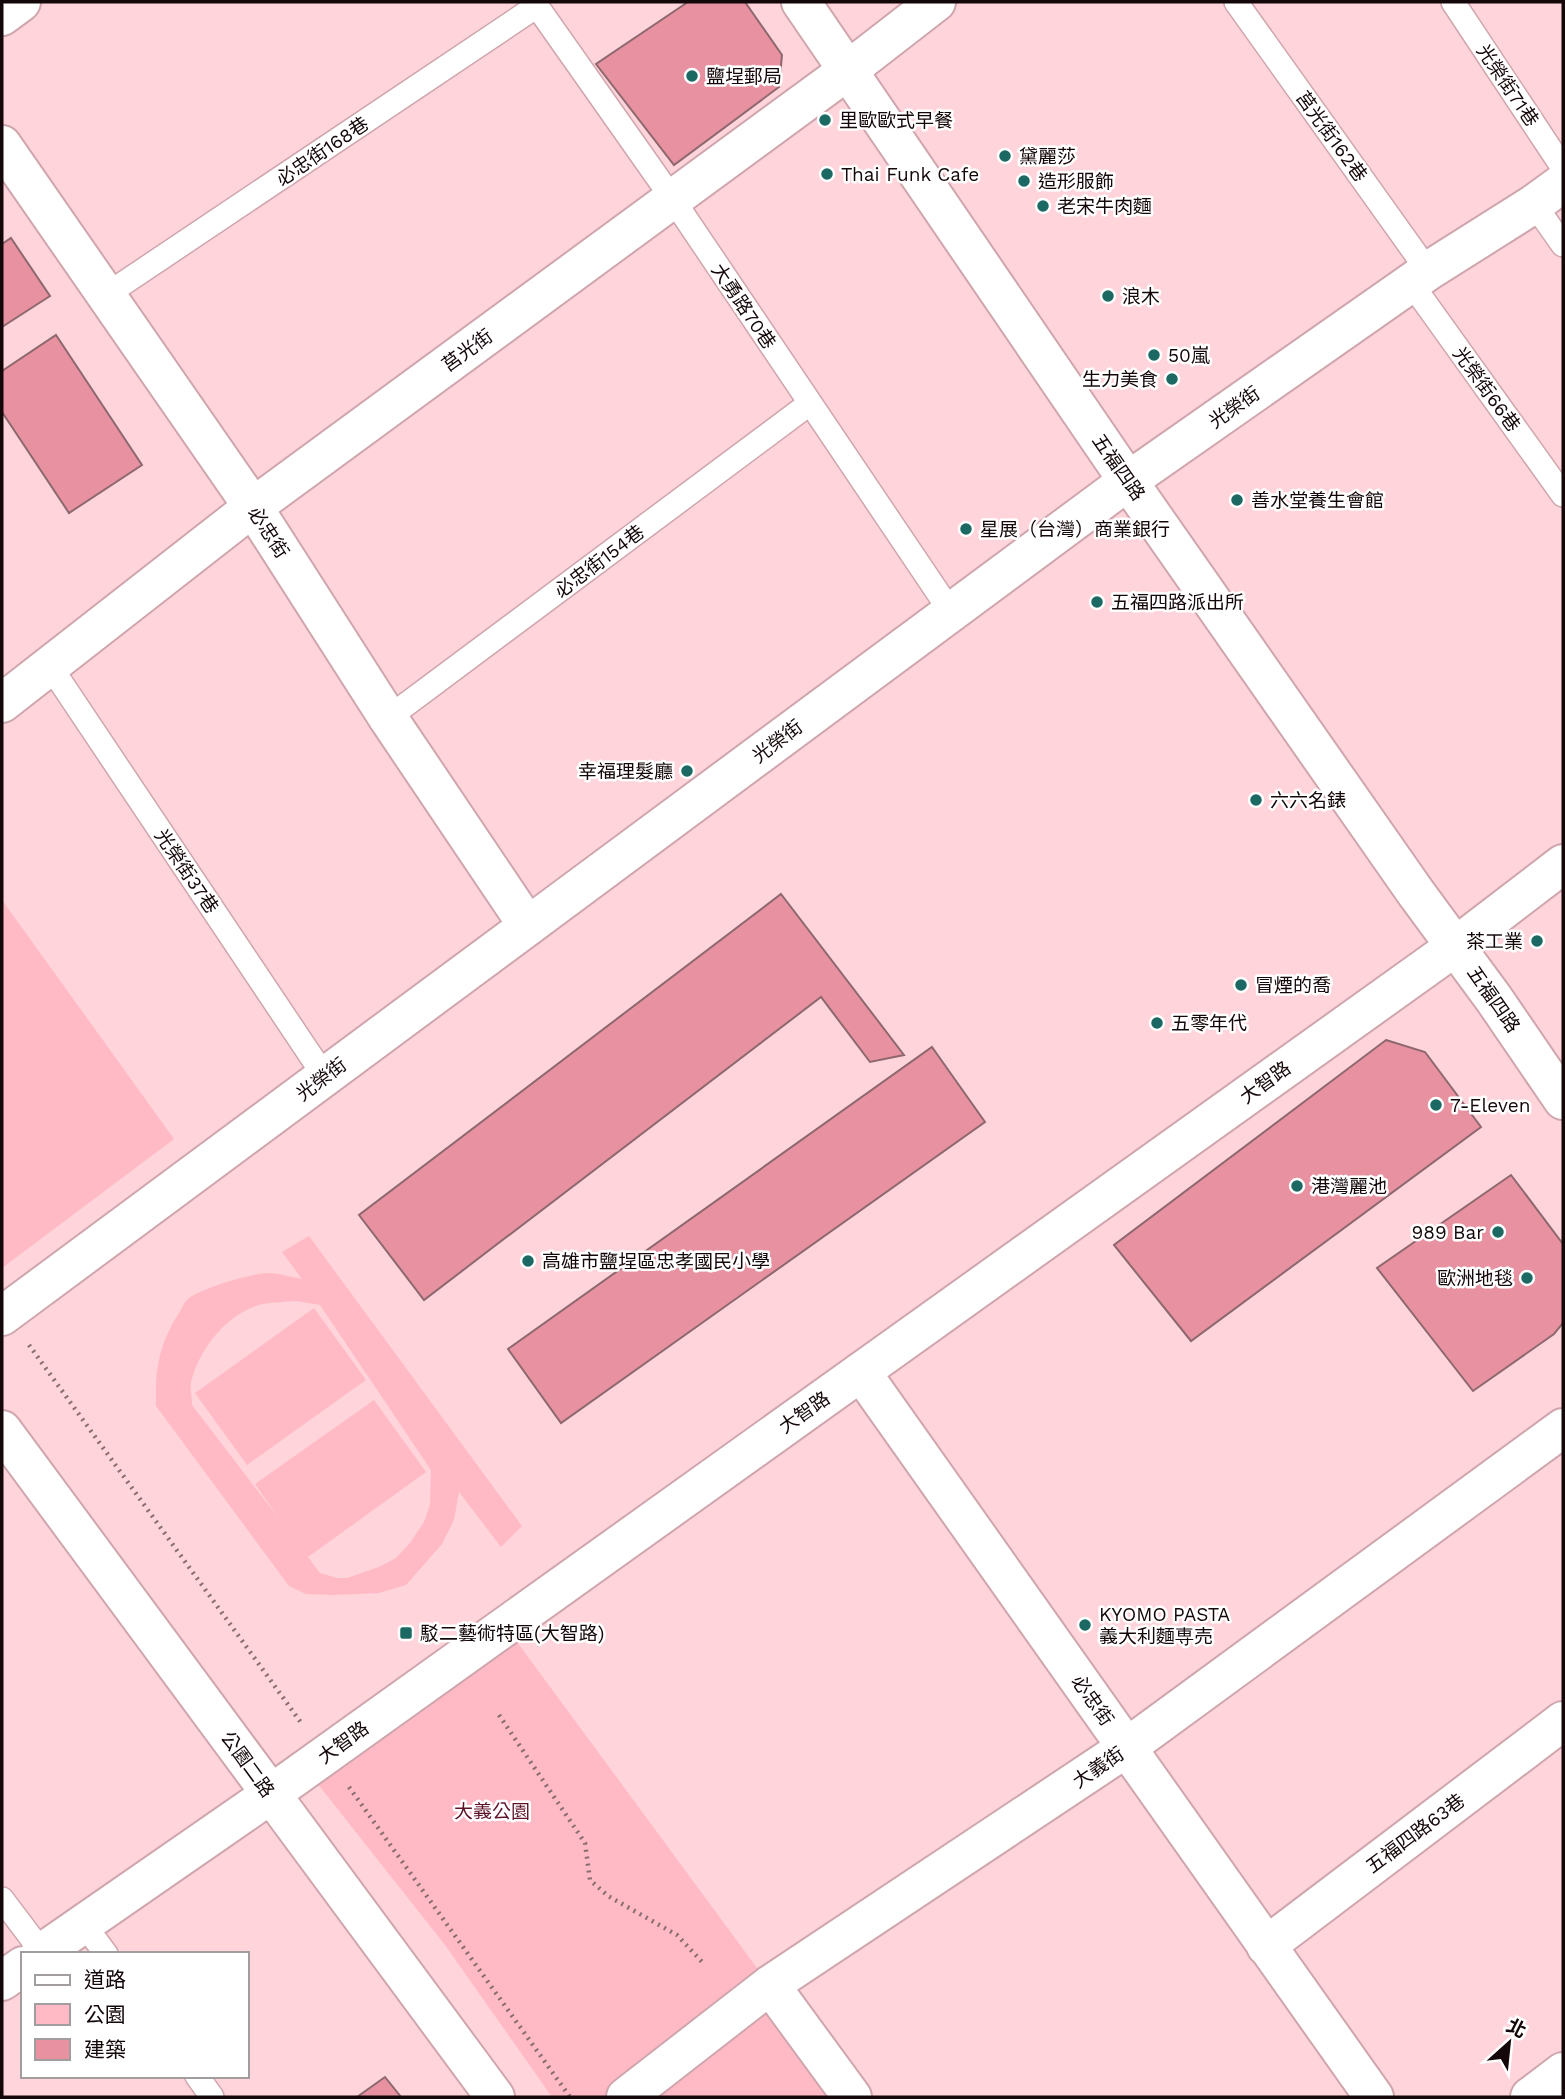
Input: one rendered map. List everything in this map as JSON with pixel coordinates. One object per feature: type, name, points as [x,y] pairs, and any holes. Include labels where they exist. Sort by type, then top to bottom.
[{"type":"street","points":[[2,16],[21,2]]},
{"type":"street","name":"五福四路","points":[[801,2],[1128,481],[1563,1100]]},
{"type":"street","name":"莒光街","points":[[2,703],[253,507],[847,71],[936,2]]},
{"type":"street","name":"必忠街","points":[[2,145],[253,507],[388,719],[528,926]]},
{"type":"street","name":"光榮街","points":[[2,1316],[1128,481],[1420,277],[1549,194]]},
{"type":"street","name":"大智路","points":[[42,1952],[271,1794],[861,1372],[1456,946],[1563,864]]},
{"type":"street","name":"必忠街","points":[[861,1372],[1374,2097]]},
{"type":"street","name":"大義街","points":[[626,2097],[770,1985],[1126,1748],[1563,1427]]},
{"type":"street","name":"公園二路","points":[[2,1430],[495,2097]]},
{"type":"street","name":"五福四路63巷","points":[[1266,1946],[1563,1721]]},
{"type":"street","name":"大智路","points":[[2,1981],[21,1967]]},
{"type":"street","points":[[770,1985],[852,2097]]},
{"type":"street","points":[[1530,2097],[1563,2073]]},
{"type":"lane","name":"莒光街162巷","points":[[1236,2],[1420,277]]},
{"type":"lane","name":"光榮街71巷","points":[[1453,2],[1563,168]]},
{"type":"lane","name":"大勇路70巷","points":[[536,4],[672,198],[951,612]]},
{"type":"lane","name":"必忠街168巷","points":[[106,295],[536,4]]},
{"type":"lane","points":[[1549,194],[1563,245]]},
{"type":"lane","name":"光榮街66巷","points":[[1420,277],[1563,495]]},
{"type":"lane","name":"必忠街154巷","points":[[388,719],[809,404]]},
{"type":"lane","name":"光榮街37巷","points":[[50,666],[325,1077]]},
{"type":"lane","points":[[2,1899],[32,1952]]},
{"type":"lane","points":[[83,1923],[105,1952]]},
{"type":"lane","points":[[198,2078],[212,2097]]},
{"type":"path","points":[[31,1348],[289,1706]]},
{"type":"path","points":[[499,1715],[585,1843],[590,1880],[608,1896],[677,1935],[704,1964]]},
{"type":"path","points":[[374,1821],[570,2097]]},
{"type":"green space","points":[[2,900],[174,1139],[2,1268]]},
{"type":"green space","points":[[309,1236],[522,1526],[501,1547],[459,1492],[454,1520],[442,1544],[406,1585],[379,1593],[334,1595],[306,1594],[289,1586],[156,1406],[156,1380],[163,1346],[172,1324],[187,1300],[214,1286],[252,1275],[270,1273],[302,1279],[282,1252]],"holes":[[[296,1301],[320,1305],[431,1470],[430,1504],[424,1522],[410,1543],[396,1558],[347,1578],[320,1573],[308,1557],[426,1472],[374,1400],[255,1484],[280,1520],[192,1405],[191,1385],[200,1357],[227,1323],[250,1308],[263,1304]]]},
{"type":"green space","points":[[314,1308],[366,1380],[247,1465],[195,1393]]},
{"type":"green space","name":"大義公園","points":[[517,1642],[852,2097],[552,2097],[445,1945],[317,1783]]},
{"type":"building","name":"鹽埕郵局","points":[[688,2],[745,2],[782,55],[779,87],[674,165],[596,64]]},
{"type":"building","points":[[11,238],[50,296],[2,327],[2,244]]},
{"type":"building","points":[[56,335],[142,465],[69,513],[2,412],[2,371]]},
{"type":"building","points":[[781,894],[904,1055],[870,1062],[821,997],[424,1300],[359,1215]]},
{"type":"building","name":"港灣麗池","points":[[1386,1040],[1425,1052],[1481,1127],[1191,1341],[1114,1245]]},
{"type":"building","points":[[932,1047],[985,1122],[561,1423],[508,1349]]},
{"type":"building","points":[[1511,1175],[1563,1244],[1563,1323],[1554,1334],[1473,1391],[1377,1268]]},
{"type":"building","points":[[385,2077],[401,2097],[357,2097]]},
{"type":"place","name":"鹽埕郵局","points":[[692,76]]},
{"type":"place","name":"里歐歐式早餐","points":[[825,120]]},
{"type":"place","name":"黛麗莎","points":[[1005,156]]},
{"type":"place","name":"Thai Funk Cafe","points":[[827,174]]},
{"type":"place","name":"造形服飾","points":[[1024,181]]},
{"type":"place","name":"老宋牛肉麵","points":[[1043,206]]},
{"type":"place","name":"浪木","points":[[1108,296]]},
{"type":"place","name":"50嵐","points":[[1154,355]]},
{"type":"place","name":"生力美食","points":[[1172,379]]},
{"type":"place","name":"善水堂養生會館","points":[[1237,500]]},
{"type":"place","name":"星展（台灣）商業銀行","points":[[966,529]]},
{"type":"place","name":"五福四路派出所","points":[[1097,602]]},
{"type":"place","name":"幸福理髮廳","points":[[687,771]]},
{"type":"place","name":"六六名錶","points":[[1256,800]]},
{"type":"place","name":"茶工業","points":[[1537,941]]},
{"type":"place","name":"冒煙的喬","points":[[1241,985]]},
{"type":"place","name":"五零年代","points":[[1157,1023]]},
{"type":"place","name":"7-Eleven","points":[[1436,1105]]},
{"type":"place","name":"港灣麗池","points":[[1297,1186]]},
{"type":"place","name":"989 Bar","points":[[1498,1232]]},
{"type":"place","name":"高雄市鹽埕區忠孝國民小學","points":[[528,1261]]},
{"type":"place","name":"歐洲地毯","points":[[1527,1278]]},
{"type":"place","name":"KYOMO PASTA 義大利麵専売","points":[[1085,1625]]},
{"type":"place","name":"駁二藝術特區(大智路)","points":[[406,1633]]}]
